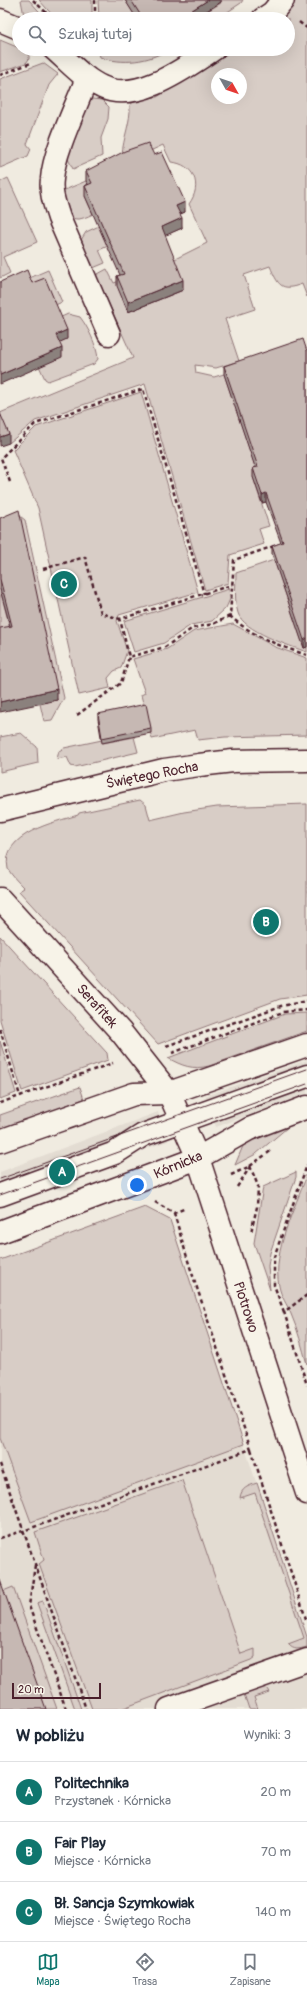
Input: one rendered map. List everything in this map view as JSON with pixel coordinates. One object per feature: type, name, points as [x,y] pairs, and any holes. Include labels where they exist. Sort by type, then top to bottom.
[{"type":"street","points":[[273,12],[283,0]]},
{"type":"street","points":[[0,20],[12,25]]},
{"type":"street","points":[[62,56],[87,78],[102,88],[117,92],[133,90],[162,81],[203,56]]},
{"type":"street","points":[[87,78],[56,158],[52,179],[53,199],[59,218],[109,334]]},
{"type":"street","name":"Świętego Rocha","points":[[0,810],[156,772],[199,764],[233,761],[307,760]]},
{"type":"street","name":"Serafitek","points":[[0,899],[120,1032],[169,1093],[182,1122]]},
{"type":"street","points":[[0,1141],[134,1094],[169,1093],[307,1045]]},
{"type":"street","points":[[0,1179],[110,1139],[143,1135],[182,1122],[307,1076]]},
{"type":"street","name":"Kórnicka","points":[[0,1232],[198,1158],[249,1128],[307,1107]]},
{"type":"street","name":"Piotrowo","points":[[182,1122],[198,1158],[307,1493]]},
{"type":"street","points":[[0,1195],[115,1153],[143,1135]]},
{"type":"street","points":[[169,1709],[307,1660]]},
{"type":"path","points":[[33,0],[46,12]]},
{"type":"path","points":[[95,0],[95,12]]},
{"type":"path","points":[[0,75],[35,61]]},
{"type":"path","points":[[10,482],[1,458],[35,424],[143,389],[204,594]]},
{"type":"path","points":[[230,616],[234,560],[276,546]]},
{"type":"path","points":[[43,569],[85,557],[101,613],[120,619],[232,585]]},
{"type":"path","points":[[230,616],[241,626],[276,644],[307,656]]},
{"type":"path","points":[[129,657],[165,646],[193,628],[213,624],[230,616]]},
{"type":"path","points":[[77,715],[121,683],[129,657],[120,619]]},
{"type":"path","points":[[161,1047],[281,1006],[307,1001]]},
{"type":"path","points":[[164,1056],[283,1012],[307,1010]]},
{"type":"path","points":[[0,1029],[20,1096]]},
{"type":"path","points":[[0,1103],[116,1062]]},
{"type":"path","points":[[307,1165],[274,1257],[274,1285],[307,1385]]},
{"type":"path","points":[[237,1187],[250,1166],[258,1186],[257,1207],[249,1237]]},
{"type":"path","points":[[154,1202],[174,1213],[189,1264],[307,1622]]},
{"type":"path","points":[[174,1213],[188,1207]]},
{"type":"path","points":[[284,1312],[307,1295]]},
{"type":"path","points":[[0,1538],[251,1449]]},
{"type":"path","points":[[0,1464],[86,1709]]},
{"type":"path","points":[[35,1565],[29,1606],[66,1709]]},
{"type":"shaded area","points":[[21,0],[29,0],[40,12],[23,12]]},
{"type":"shaded area","points":[[39,0],[92,0],[92,12],[50,12]]},
{"type":"shaded area","points":[[98,0],[125,0],[133,12],[99,12]]},
{"type":"shaded area","points":[[219,0],[243,0],[228,12],[206,12],[221,3]]},
{"type":"shaded area","points":[[293,0],[307,0],[307,297],[302,284],[289,287],[281,285],[275,278],[270,266],[244,275],[255,309],[225,319],[239,361],[216,368],[195,365],[196,373],[214,377],[224,374],[258,475],[253,477],[269,526],[259,529],[264,544],[230,555],[228,583],[205,590],[145,384],[35,421],[9,443],[0,422],[0,413],[133,358],[96,275],[107,269],[114,283],[177,258],[207,243],[189,204],[193,197],[196,183],[190,171],[179,164],[171,162],[163,145],[148,152],[122,155],[130,105],[133,102],[146,98],[157,97],[224,56],[295,56],[295,12],[284,12]]},
{"type":"shaded area","points":[[0,40],[12,45],[12,56],[29,56],[26,63],[0,72]]},
{"type":"shaded area","points":[[155,56],[135,61],[117,61],[100,57]]},
{"type":"shaded area","points":[[43,63],[58,74],[49,85],[27,144],[31,149],[28,156],[0,168],[0,79]]},
{"type":"shaded area","points":[[92,99],[102,100],[109,107],[108,119],[101,138],[102,156],[73,169],[66,155],[87,102]]},
{"type":"shaded area","points":[[8,178],[37,242],[3,257],[10,273],[0,278],[0,182]]},
{"type":"shaded area","points":[[86,181],[92,193],[85,196],[93,214],[84,218],[74,218],[70,216],[60,192]]},
{"type":"shaded area","points":[[99,226],[108,246],[99,250],[105,263],[93,268],[81,240],[86,232]]},
{"type":"shaded area","points":[[48,270],[62,302],[53,306],[32,292],[27,279]]},
{"type":"shaded area","points":[[68,314],[80,317],[83,321],[94,343],[98,359],[94,364],[48,381],[45,379],[39,366],[56,344],[67,338],[59,318]]},
{"type":"shaded area","points":[[141,392],[198,592],[119,615],[117,621],[127,651],[121,668],[114,671],[108,678],[110,688],[79,695],[38,508],[13,450],[36,427]]},
{"type":"shaded area","points":[[16,513],[25,520],[64,698],[52,720],[44,721],[40,704],[57,700]]},
{"type":"shaded area","points":[[274,560],[304,648],[307,647],[307,652],[279,642],[258,632],[248,626],[238,613],[236,598],[236,573]]},
{"type":"shaded area","points":[[0,589],[12,636],[0,639]]},
{"type":"shaded area","points":[[229,589],[230,599],[226,608],[212,621],[191,625],[164,643],[134,652],[124,621]]},
{"type":"shaded area","points":[[233,624],[275,647],[307,658],[307,735],[225,737],[198,740],[195,730],[152,739],[141,695],[145,693],[133,659],[167,649],[194,631]]},
{"type":"shaded area","points":[[21,733],[37,747],[38,763],[0,772],[0,737]]},
{"type":"shaded area","points":[[134,737],[138,752],[75,767],[71,766],[67,757],[57,759],[59,751],[64,748],[102,740],[103,743]]},
{"type":"shaded area","points":[[140,800],[146,805],[150,820],[184,812],[217,807],[307,804],[307,995],[280,999],[158,1044],[19,891],[24,888],[13,877],[8,869],[8,857],[12,846],[21,838],[32,831],[57,821],[78,815],[79,813]]},
{"type":"shaded area","points":[[0,936],[107,1053],[108,1060],[22,1091],[0,1020]]},
{"type":"shaded area","points":[[307,1013],[307,1031],[209,1066],[198,1068],[178,1063],[168,1058],[285,1014]]},
{"type":"shaded area","points":[[0,1041],[16,1093],[0,1099]]},
{"type":"shaded area","points":[[307,1060],[307,1093],[216,1127],[205,1096]]},
{"type":"shaded area","points":[[80,1087],[84,1099],[0,1129],[0,1115]]},
{"type":"shaded area","points":[[158,1112],[168,1141],[0,1200],[0,1172]]},
{"type":"shaded area","points":[[307,1116],[288,1127],[256,1154],[235,1165],[243,1146],[250,1139]]},
{"type":"shaded area","points":[[296,1172],[296,1177],[270,1253],[268,1266],[270,1290],[254,1243],[263,1187]]},
{"type":"shaded area","points":[[307,1175],[307,1364],[296,1326],[280,1290],[278,1273],[279,1259],[286,1230]]},
{"type":"shaded area","points":[[145,1207],[170,1220],[307,1637],[307,1709],[0,1709],[0,1260]]},
{"type":"shaded area","points":[[145,1207],[170,1220],[244,1444],[31,1522],[0,1438],[0,1260]]},
{"type":"shaded area","points":[[182,1480],[241,1654],[255,1649],[255,1657],[251,1660],[121,1709],[92,1709],[39,1564],[44,1560],[35,1532]]},
{"type":"shaded area","points":[[257,1483],[307,1637],[307,1647],[295,1649],[288,1644],[304,1638],[255,1493],[240,1498],[243,1490],[248,1486]]},
{"type":"shaded area","points":[[13,1587],[57,1709],[43,1709],[1,1592]]},
{"type":"shaded area","points":[[43,1601],[81,1709],[75,1709],[37,1603]]},
{"type":"shaded area","points":[[264,1685],[269,1692],[254,1697],[258,1709],[249,1709],[244,1694],[245,1691]]},
{"type":"building","points":[[131,0],[208,0],[189,12],[139,12]]},
{"type":"building","points":[[148,143],[154,155],[162,152],[185,202],[176,206],[182,218],[162,227],[183,280],[128,302],[117,276],[124,274],[85,186],[92,183],[86,171],[125,151]]},
{"type":"building","points":[[27,270],[32,283],[45,278],[67,330],[56,335],[62,348],[0,375],[0,282]]},
{"type":"building","points":[[303,339],[307,351],[307,638],[304,640],[272,546],[283,542],[266,493],[262,495],[253,468],[258,467],[224,366]]},
{"type":"building","points":[[0,413],[9,434],[0,437]]},
{"type":"building","points":[[19,510],[57,689],[0,702],[0,628],[12,626],[0,579],[0,518]]},
{"type":"building","points":[[146,704],[151,728],[102,738],[98,714]]},
{"type":"building","points":[[0,1580],[46,1709],[0,1709]]},
{"type":"tram line","points":[[0,1179],[307,1069]]},
{"type":"tram line","points":[[0,1195],[307,1084]]},
{"type":"place","name":"Bł. Sancja Szymkowiak","points":[[64,584]]},
{"type":"place","name":"Fair Play","points":[[266,922]]},
{"type":"place","name":"Politechnika","points":[[62,1172]]}]
